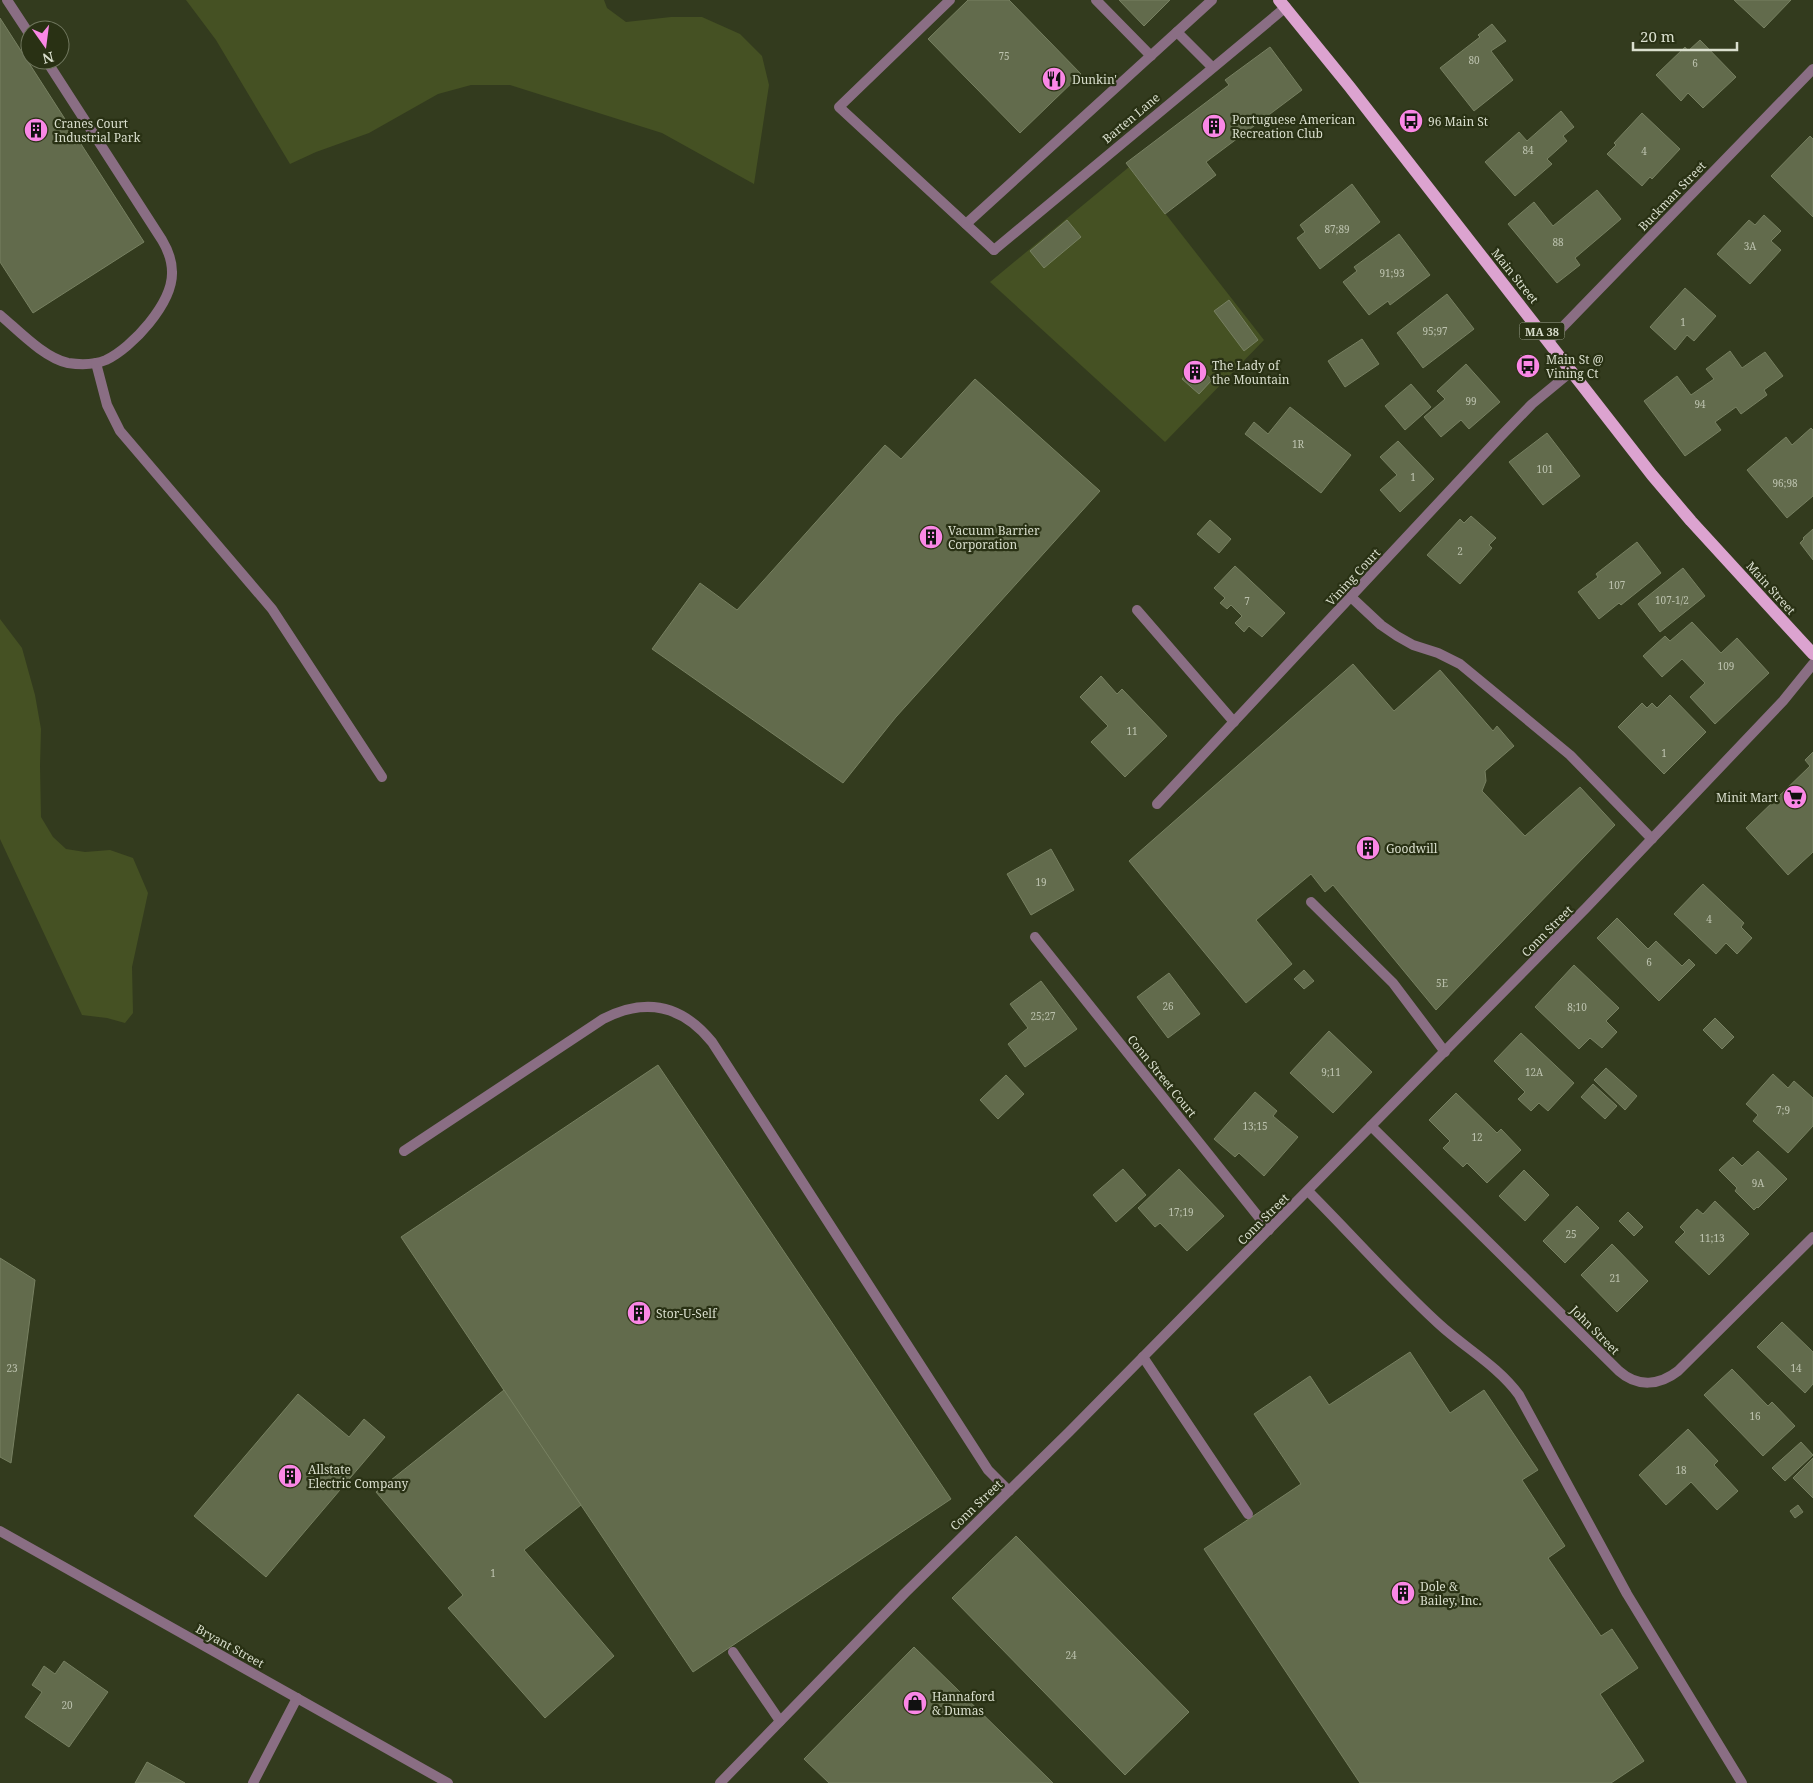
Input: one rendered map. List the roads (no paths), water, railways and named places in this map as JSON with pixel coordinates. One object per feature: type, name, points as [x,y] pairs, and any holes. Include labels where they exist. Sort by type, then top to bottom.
[{"type":"main road","name":"Main Street","points":[[1283,4],[1549,340],[1640,460],[1686,515],[1813,654]]},
{"type":"street","points":[[7,0],[20,20]]},
{"type":"street","points":[[950,0],[839,107],[966,224],[1212,0]]},
{"type":"street","points":[[1096,0],[1151,56]]},
{"type":"street","name":"Barten Lane","points":[[966,224],[994,250],[1212,67],[1283,4]]},
{"type":"street","points":[[1177,32],[1212,67]]},
{"type":"street","name":"Buckman Street","points":[[1549,340],[1813,69]]},
{"type":"street","points":[[0,315],[53,358],[79,364],[96,363],[117,354],[128,345],[162,307],[171,285],[173,273],[171,261],[162,240],[52,70]]},
{"type":"street","points":[[96,363],[107,406],[120,431],[272,609],[382,777]]},
{"type":"street","name":"Vining Court","points":[[1156,804],[1500,437],[1532,404],[1572,371]]},
{"type":"street","points":[[1351,597],[1381,626],[1413,645],[1454,661],[1467,670],[1570,755],[1652,839]]},
{"type":"street","points":[[1137,610],[1234,722]]},
{"type":"street","name":"Conn Street","points":[[720,1783],[905,1593],[1308,1191],[1586,908],[1782,701],[1813,664]]},
{"type":"street","points":[[1312,902],[1393,983],[1445,1052]]},
{"type":"street","name":"Conn Street Court","points":[[1035,937],[1269,1230]]},
{"type":"street","points":[[404,1151],[617,1012],[647,1006],[677,1012],[691,1020],[712,1042],[988,1470],[1009,1491]]},
{"type":"street","name":"John Street","points":[[1371,1126],[1619,1371],[1638,1382],[1659,1382],[1666,1380],[1678,1371],[1813,1237]]},
{"type":"street","points":[[1308,1191],[1439,1324],[1496,1370],[1519,1395],[1628,1594],[1742,1783]]},
{"type":"street","points":[[1142,1357],[1248,1514]]},
{"type":"street","name":"Bryant Street","points":[[0,1531],[448,1783]]},
{"type":"street","points":[[733,1652],[780,1721]]},
{"type":"street","points":[[253,1783],[297,1698]]},
{"type":"place","name":"Dunkin'","points":[[1054,79]]},
{"type":"place","name":"96 Main St","points":[[1411,121]]},
{"type":"place","name":"Portuguese American Recreation Club","points":[[1214,126]]},
{"type":"place","name":"Cranes Court Industrial Park","points":[[36,130]]},
{"type":"place","name":"Main St @ Vining Ct","points":[[1528,366]]},
{"type":"place","name":"The Lady of the Mountain","points":[[1195,372]]},
{"type":"place","name":"Vacuum Barrier Corporation","points":[[931,537]]},
{"type":"place","name":"Minit Mart","points":[[1795,797]]},
{"type":"place","name":"Goodwill","points":[[1368,848]]},
{"type":"place","name":"Stor-U-Self","points":[[639,1313]]},
{"type":"place","name":"Allstate Electric Company","points":[[290,1476]]},
{"type":"place","name":"Dole & Bailey, Inc.","points":[[1403,1593]]},
{"type":"place","name":"Hannaford & Dumas","points":[[915,1703]]}]
